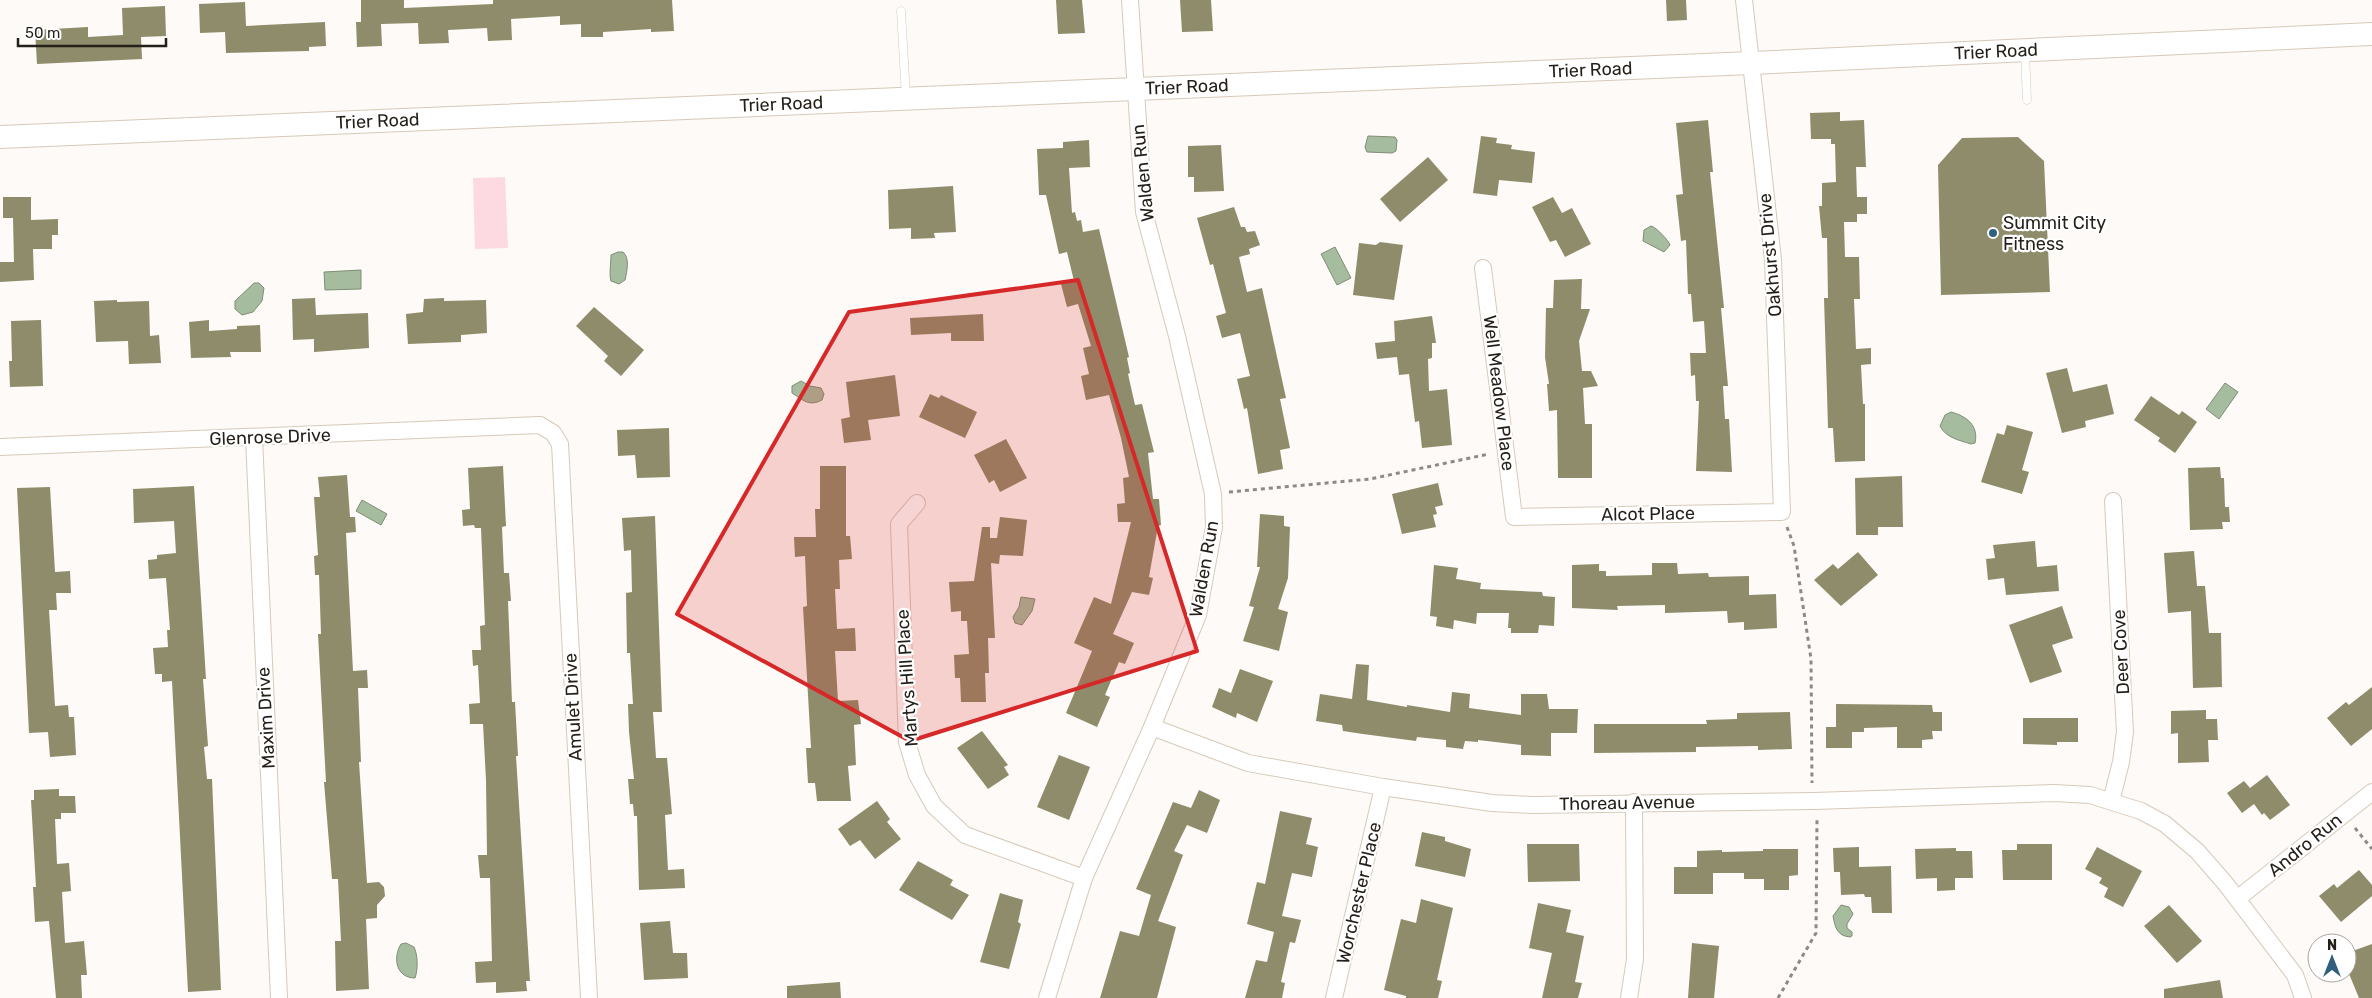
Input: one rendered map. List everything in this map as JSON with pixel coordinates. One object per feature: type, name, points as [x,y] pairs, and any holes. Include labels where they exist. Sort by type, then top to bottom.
[{"type":"street","name":"Walden Run","points":[[1047,998],[1084,878],[1152,727],[1198,615],[1214,527],[1213,494],[1177,336],[1144,212],[1130,0]]},
{"type":"street","name":"Oakhurst Drive","points":[[1744,0],[1773,269],[1782,512]]},
{"type":"street","name":"Trier Road","points":[[0,137],[1751,63],[2372,34]]},
{"type":"street","name":"Well Meadow Place","points":[[1483,268],[1514,517]]},
{"type":"street","name":"Glenrose Drive","points":[[0,447],[540,425]]},
{"type":"street","name":"Amulet Drive","points":[[540,425],[552,433],[560,444],[589,998]]},
{"type":"street","name":"Maxim Drive","points":[[254,438],[279,998]]},
{"type":"street","name":"Deer Cove","points":[[2111,801],[2121,762],[2125,732],[2113,501]]},
{"type":"street","name":"Martys Hill Place","points":[[917,503],[899,524],[908,742],[917,775],[934,806],[965,835],[1084,878]]},
{"type":"street","name":"Alcot Place","points":[[1514,517],[1782,512]]},
{"type":"street","name":"Thoreau Avenue","points":[[1152,727],[1248,763],[1383,788],[1512,804],[1814,801],[2054,793],[2090,795],[2141,811],[2165,824],[2197,851],[2237,899],[2294,975],[2303,998]]},
{"type":"street","name":"Worchester Place","points":[[1334,998],[1383,788]]},
{"type":"street","name":"Andro Run","points":[[2237,899],[2372,792]]},
{"type":"street","points":[[1629,998],[1635,959],[1634,802]]},
{"type":"lane","points":[[901,11],[906,99]]},
{"type":"lane","points":[[2025,51],[2027,100]]},
{"type":"path","points":[[1213,494],[1370,479],[1506,450]]},
{"type":"path","points":[[1778,998],[1816,933],[1817,818],[1811,779],[1812,659],[1794,546],[1782,512]]},
{"type":"path","points":[[2344,814],[2372,849]]},
{"type":"highlighted area","points":[[1078,280],[1197,651],[910,741],[677,614],[849,312]]},
{"type":"shaded area","points":[[1368,136],[1395,137],[1397,140],[1396,151],[1392,153],[1367,152],[1365,147]]},
{"type":"shaded area","points":[[505,177],[508,248],[475,249],[473,178]]},
{"type":"shaded area","points":[[1651,226],[1665,237],[1670,245],[1664,252],[1643,241],[1644,230]]},
{"type":"shaded area","points":[[1335,247],[1351,278],[1337,285],[1321,254]]},
{"type":"shaded area","points":[[623,252],[627,258],[625,280],[619,284],[611,281],[610,276],[611,255]]},
{"type":"shaded area","points":[[361,270],[361,289],[325,290],[324,272]]},
{"type":"shaded area","points":[[254,283],[259,283],[264,288],[262,301],[253,312],[242,315],[235,309],[235,301]]},
{"type":"shaded area","points":[[801,381],[810,386],[821,388],[824,394],[822,400],[810,403],[792,393],[792,386]]},
{"type":"shaded area","points":[[2225,383],[2238,392],[2219,419],[2206,409]]},
{"type":"shaded area","points":[[1951,412],[1962,416],[1970,422],[1975,431],[1975,443],[1971,444],[1958,440],[1949,436],[1943,430],[1940,426],[1945,415]]},
{"type":"shaded area","points":[[362,500],[387,514],[381,525],[356,511]]},
{"type":"shaded area","points":[[1021,597],[1035,599],[1032,611],[1022,625],[1015,623],[1013,617],[1019,607]]},
{"type":"shaded area","points":[[1841,905],[1849,907],[1853,914],[1847,924],[1847,928],[1852,932],[1850,937],[1839,933],[1835,924],[1833,916]]},
{"type":"shaded area","points":[[406,943],[414,947],[415,950],[417,971],[415,978],[404,975],[398,967],[398,950],[401,944]]},
{"type":"building","points":[[361,0],[404,0],[404,8],[493,4],[493,0],[672,0],[674,31],[651,32],[651,29],[603,32],[603,37],[581,37],[581,24],[560,25],[560,16],[511,19],[512,40],[488,41],[487,28],[448,30],[449,43],[419,44],[418,23],[381,24],[382,46],[357,47],[356,22],[361,22]]},
{"type":"building","points":[[1056,0],[1082,0],[1085,33],[1058,34]]},
{"type":"building","points":[[1180,0],[1211,0],[1213,31],[1182,32]]},
{"type":"building","points":[[1666,0],[1686,0],[1687,20],[1667,21]]},
{"type":"building","points":[[245,2],[246,26],[325,22],[326,46],[309,47],[309,51],[226,53],[225,32],[200,33],[199,4]]},
{"type":"building","points":[[165,6],[166,36],[141,37],[142,59],[37,64],[35,30],[88,27],[88,37],[123,35],[122,8]]},
{"type":"building","points":[[1840,112],[1840,121],[1864,120],[1866,167],[1856,167],[1857,197],[1867,197],[1867,214],[1857,214],[1857,222],[1844,222],[1845,257],[1859,257],[1860,299],[1854,299],[1856,349],[1871,348],[1871,364],[1861,365],[1863,404],[1865,404],[1865,461],[1835,462],[1833,428],[1828,428],[1824,298],[1828,298],[1827,238],[1822,238],[1819,206],[1822,206],[1822,183],[1836,182],[1835,144],[1831,144],[1831,139],[1811,139],[1810,113]]},
{"type":"building","points":[[1708,120],[1713,172],[1710,172],[1724,308],[1721,308],[1728,386],[1723,386],[1725,419],[1729,419],[1732,472],[1696,471],[1699,401],[1696,401],[1695,375],[1691,376],[1690,353],[1706,353],[1704,321],[1693,322],[1691,294],[1688,294],[1686,240],[1681,241],[1676,195],[1683,194],[1676,123]]},
{"type":"building","points":[[1481,136],[1497,138],[1496,143],[1512,145],[1511,149],[1535,152],[1532,183],[1499,180],[1497,196],[1473,193]]},
{"type":"building","name":"Summit City Fitness","points":[[2018,137],[2044,161],[2050,292],[1941,295],[1938,165],[1962,138]]},
{"type":"building","points":[[1089,140],[1090,167],[1069,168],[1072,213],[1075,212],[1077,221],[1081,220],[1083,232],[1099,229],[1129,357],[1127,358],[1130,373],[1128,374],[1135,405],[1142,404],[1154,452],[1148,453],[1153,499],[1159,499],[1161,525],[1158,526],[1149,577],[1153,578],[1149,595],[1132,592],[1113,634],[1134,643],[1125,664],[1119,662],[1105,695],[1110,697],[1097,727],[1066,713],[1092,651],[1074,643],[1094,597],[1111,604],[1131,522],[1118,522],[1117,504],[1125,503],[1123,478],[1129,477],[1109,395],[1086,400],[1081,376],[1089,374],[1083,348],[1091,346],[1078,304],[1067,307],[1061,284],[1074,281],[1067,252],[1059,254],[1046,195],[1039,195],[1037,149],[1063,148],[1063,142]]},
{"type":"building","points":[[1221,145],[1224,191],[1194,192],[1194,177],[1188,177],[1188,146]]},
{"type":"building","points":[[1428,157],[1448,180],[1400,222],[1380,199]]},
{"type":"building","points":[[953,186],[956,232],[934,233],[935,238],[911,239],[911,228],[889,229],[888,190]]},
{"type":"building","points":[[3,197],[31,197],[31,220],[58,219],[58,235],[52,235],[52,249],[33,249],[34,280],[0,282],[0,262],[14,262],[13,218],[3,218]]},
{"type":"building","points":[[1553,197],[1562,213],[1572,208],[1591,244],[1565,257],[1556,240],[1550,242],[1532,207]]},
{"type":"building","points":[[1234,207],[1241,227],[1245,227],[1247,232],[1255,231],[1260,245],[1249,249],[1250,254],[1239,257],[1247,292],[1262,288],[1286,398],[1280,399],[1290,448],[1280,450],[1283,469],[1258,474],[1247,408],[1244,409],[1237,379],[1250,376],[1240,333],[1222,338],[1216,316],[1226,313],[1213,264],[1210,265],[1197,218]]},
{"type":"building","points":[[1380,242],[1403,245],[1394,300],[1353,295],[1359,243],[1376,245]]},
{"type":"building","points":[[1582,279],[1581,309],[1590,309],[1579,341],[1582,371],[1591,371],[1598,386],[1583,388],[1585,424],[1592,424],[1592,478],[1558,478],[1557,410],[1549,411],[1547,384],[1549,384],[1545,357],[1546,308],[1553,308],[1554,280]]},
{"type":"building","points":[[315,298],[316,315],[368,313],[369,348],[314,352],[314,339],[293,340],[292,299]]},
{"type":"building","points":[[444,298],[444,301],[486,300],[487,333],[461,335],[461,342],[408,344],[406,314],[423,312],[424,299]]},
{"type":"building","points":[[117,300],[117,302],[149,301],[150,336],[159,335],[161,363],[129,364],[128,341],[96,342],[94,301]]},
{"type":"building","points":[[594,307],[644,350],[621,376],[604,361],[608,356],[576,326]]},
{"type":"building","points":[[983,314],[984,341],[951,341],[951,333],[911,335],[910,318]]},
{"type":"building","points":[[1432,316],[1436,343],[1432,343],[1432,358],[1428,359],[1429,391],[1447,389],[1452,445],[1422,448],[1419,421],[1415,422],[1409,374],[1399,375],[1397,357],[1377,359],[1375,343],[1395,341],[1394,321]]},
{"type":"building","points":[[41,320],[43,386],[10,387],[9,361],[12,361],[11,321]]},
{"type":"building","points":[[209,320],[209,331],[237,329],[237,326],[260,325],[261,352],[230,352],[231,357],[191,358],[189,322]]},
{"type":"building","points":[[2067,368],[2073,392],[2107,384],[2114,414],[2085,421],[2086,427],[2062,433],[2046,373]]},
{"type":"building","points":[[895,375],[900,416],[868,420],[871,440],[844,443],[841,419],[850,417],[846,382]]},
{"type":"building","points":[[930,394],[939,398],[941,395],[977,412],[965,438],[919,417]]},
{"type":"building","points":[[2151,396],[2179,415],[2182,411],[2197,422],[2175,453],[2158,441],[2160,438],[2134,420]]},
{"type":"building","points":[[2007,425],[2033,432],[2022,470],[2029,472],[2022,494],[1981,482],[1997,433],[2004,435]]},
{"type":"building","points":[[669,428],[670,477],[637,478],[635,455],[618,456],[617,430]]},
{"type":"building","points":[[1006,439],[1027,478],[1000,492],[994,480],[989,483],[974,455]]},
{"type":"building","points":[[503,466],[506,526],[502,527],[504,573],[509,573],[511,601],[508,601],[512,702],[515,702],[518,756],[516,756],[530,981],[526,981],[527,991],[496,993],[496,982],[476,983],[475,962],[492,961],[490,878],[480,878],[478,855],[487,855],[483,724],[470,724],[469,704],[480,703],[478,665],[473,666],[472,650],[481,650],[480,626],[485,625],[481,528],[475,528],[474,525],[463,526],[462,510],[470,509],[468,468]]},
{"type":"building","points":[[820,466],[846,466],[846,536],[850,536],[852,559],[839,560],[840,589],[835,589],[837,629],[855,628],[856,651],[835,651],[838,701],[858,700],[861,724],[854,725],[856,765],[848,766],[851,801],[817,801],[815,783],[808,783],[806,748],[811,748],[803,607],[807,606],[805,556],[795,557],[794,537],[816,537],[815,509],[820,509]]},
{"type":"building","points":[[2220,467],[2221,478],[2224,478],[2225,507],[2229,507],[2230,522],[2222,522],[2223,529],[2190,530],[2188,468]]},
{"type":"building","points":[[347,475],[350,517],[355,517],[356,532],[346,533],[353,671],[367,670],[368,688],[358,688],[361,762],[359,762],[367,883],[379,882],[384,887],[385,896],[377,905],[377,918],[366,919],[369,989],[336,991],[335,941],[341,941],[338,879],[332,879],[324,782],[326,782],[318,634],[321,634],[319,575],[315,575],[314,556],[318,555],[314,497],[320,497],[318,477]]},
{"type":"building","points":[[1902,476],[1903,527],[1878,527],[1878,535],[1856,535],[1855,478]]},
{"type":"building","points":[[1438,483],[1443,505],[1435,507],[1437,514],[1433,515],[1436,527],[1402,534],[1392,494]]},
{"type":"building","points":[[194,486],[206,679],[203,679],[208,746],[204,747],[207,779],[212,779],[221,990],[188,992],[172,681],[162,682],[162,674],[155,674],[153,648],[168,647],[167,630],[170,630],[166,578],[149,579],[148,560],[157,559],[157,555],[176,553],[174,521],[134,523],[133,489]]},
{"type":"building","points":[[50,487],[55,572],[70,571],[71,593],[56,593],[57,610],[49,610],[55,706],[68,705],[69,717],[74,717],[76,755],[50,757],[48,732],[29,733],[17,488]]},
{"type":"building","points":[[1260,514],[1284,516],[1284,526],[1290,527],[1288,578],[1278,609],[1288,612],[1279,651],[1243,641],[1254,607],[1249,606],[1260,567],[1257,567]]},
{"type":"building","points":[[655,516],[662,712],[653,712],[656,758],[667,758],[672,814],[665,815],[668,870],[684,869],[685,888],[639,890],[637,816],[634,816],[633,804],[630,804],[628,779],[634,779],[629,732],[628,704],[633,704],[630,653],[627,653],[626,593],[632,592],[631,550],[624,551],[622,518]]},
{"type":"building","points":[[1000,517],[1027,520],[1023,556],[1000,555],[999,564],[991,563],[995,638],[988,638],[989,673],[985,673],[986,702],[961,702],[960,678],[955,678],[954,655],[969,654],[967,621],[961,621],[961,611],[951,612],[949,582],[974,581],[982,527],[990,527],[990,538],[997,538]]},
{"type":"building","points":[[2035,541],[2037,567],[2057,565],[2059,591],[2006,595],[2004,578],[1988,580],[1986,559],[1995,558],[1993,545]]},
{"type":"building","points":[[2194,551],[2197,586],[2205,586],[2209,633],[2221,633],[2222,687],[2193,688],[2191,611],[2168,613],[2164,553]]},
{"type":"building","points":[[1858,552],[1878,575],[1841,606],[1814,580],[1833,564],[1838,569]]},
{"type":"building","points":[[1652,563],[1677,563],[1678,574],[1708,573],[1709,577],[1749,576],[1749,595],[1776,594],[1777,628],[1744,630],[1744,622],[1728,623],[1727,611],[1665,613],[1665,605],[1617,606],[1618,610],[1572,608],[1572,565],[1599,564],[1599,571],[1606,571],[1606,576],[1652,575]]},
{"type":"building","points":[[1434,565],[1458,568],[1456,579],[1481,583],[1480,589],[1542,592],[1543,596],[1555,597],[1554,626],[1539,625],[1538,633],[1511,633],[1511,628],[1508,628],[1509,613],[1477,613],[1476,624],[1454,620],[1453,629],[1436,626],[1437,617],[1430,616]]},
{"type":"building","points":[[2062,606],[2073,638],[2052,645],[2062,672],[2030,683],[2009,625]]},
{"type":"building","points":[[1356,664],[1369,665],[1367,700],[1450,712],[1452,692],[1470,694],[1469,708],[1521,715],[1521,694],[1547,694],[1549,709],[1578,709],[1577,733],[1551,733],[1551,756],[1521,755],[1521,745],[1478,740],[1478,742],[1465,741],[1463,749],[1446,747],[1446,740],[1417,737],[1416,741],[1363,734],[1343,731],[1342,725],[1316,721],[1320,694],[1352,699]]},
{"type":"building","points":[[1240,669],[1273,681],[1257,722],[1237,713],[1236,718],[1212,707],[1219,688],[1231,693]]},
{"type":"building","points":[[2372,687],[2372,729],[2351,746],[2327,718],[2346,702],[2349,705]]},
{"type":"building","points":[[1836,704],[1932,705],[1933,712],[1942,712],[1942,731],[1932,731],[1933,739],[1922,740],[1922,748],[1897,748],[1897,727],[1864,728],[1864,732],[1852,732],[1852,748],[1826,748],[1826,727],[1836,727]]},
{"type":"building","points":[[2206,710],[2206,719],[2217,719],[2218,740],[2208,740],[2209,762],[2178,763],[2178,733],[2171,734],[2171,711]]},
{"type":"building","points":[[1790,712],[1792,749],[1758,750],[1758,746],[1696,747],[1696,752],[1594,753],[1594,724],[1707,724],[1706,720],[1737,719],[1737,713]]},
{"type":"building","points":[[2023,718],[2078,718],[2078,742],[2057,742],[2057,745],[2023,744]]},
{"type":"building","points":[[982,731],[1008,765],[1004,767],[1009,775],[988,789],[957,748]]},
{"type":"building","points":[[1059,755],[1090,767],[1069,820],[1037,807]]},
{"type":"building","points":[[2267,775],[2290,805],[2270,820],[2264,813],[2262,815],[2254,804],[2242,813],[2227,793],[2244,781],[2250,788]]},
{"type":"building","points":[[59,789],[59,796],[75,796],[76,813],[61,813],[61,819],[55,819],[57,864],[69,863],[71,891],[62,892],[65,943],[84,941],[87,975],[81,975],[82,998],[56,998],[49,921],[35,922],[33,887],[36,887],[31,800],[34,800],[34,790]]},
{"type":"building","points":[[1199,790],[1220,800],[1207,833],[1187,825],[1174,851],[1183,855],[1158,921],[1176,927],[1157,998],[1100,998],[1120,931],[1139,936],[1151,895],[1136,889],[1173,802],[1191,808]]},
{"type":"building","points":[[877,801],[890,819],[887,822],[901,839],[875,859],[860,840],[850,846],[838,829]]},
{"type":"building","points":[[1280,811],[1312,818],[1306,844],[1318,847],[1312,877],[1292,873],[1282,916],[1301,920],[1295,943],[1290,942],[1281,982],[1285,983],[1282,998],[1245,998],[1256,960],[1267,962],[1274,932],[1247,924],[1257,882],[1265,884]]},
{"type":"building","points":[[1422,832],[1445,837],[1445,841],[1471,849],[1465,877],[1415,866]]},
{"type":"building","points":[[1527,844],[1579,844],[1580,881],[1528,882]]},
{"type":"building","points":[[2017,844],[2052,844],[2052,880],[2003,880],[2002,850],[2017,850]]},
{"type":"building","points":[[1859,847],[1859,867],[1891,866],[1892,913],[1872,913],[1871,897],[1865,897],[1864,894],[1841,895],[1840,872],[1834,872],[1833,848]]},
{"type":"building","points":[[2097,847],[2142,871],[2123,907],[2104,897],[2108,888],[2099,883],[2102,878],[2085,869]]},
{"type":"building","points":[[1956,848],[1956,851],[1972,851],[1973,878],[1955,878],[1955,890],[1937,891],[1937,878],[1916,879],[1915,849]]},
{"type":"building","points":[[1763,849],[1798,849],[1798,875],[1789,876],[1789,890],[1764,890],[1764,879],[1744,879],[1744,873],[1713,873],[1713,894],[1674,894],[1674,867],[1697,867],[1697,851],[1763,851]]},
{"type":"building","points":[[918,861],[953,880],[950,885],[969,895],[952,920],[899,890]]},
{"type":"building","points":[[2359,870],[2372,885],[2372,896],[2341,922],[2319,896],[2334,884],[2337,888]]},
{"type":"building","points":[[1000,893],[1023,900],[1018,922],[1021,924],[1009,969],[980,962]]},
{"type":"building","points":[[1421,899],[1453,908],[1437,980],[1442,981],[1438,998],[1406,998],[1406,996],[1384,990],[1401,919],[1416,923]]},
{"type":"building","points":[[1538,903],[1571,910],[1566,932],[1584,936],[1575,982],[1582,983],[1578,998],[1542,998],[1552,953],[1529,948]]},
{"type":"building","points":[[2169,905],[2202,941],[2177,963],[2144,926]]},
{"type":"building","points":[[670,921],[673,953],[687,953],[688,978],[644,980],[640,923]]},
{"type":"building","points":[[1692,943],[1719,946],[1714,998],[1688,998]]},
{"type":"building","points":[[2372,944],[2372,998],[2359,998],[2353,983],[2357,983],[2357,949]]},
{"type":"building","points":[[2220,980],[2223,998],[2164,998],[2164,989]]},
{"type":"building","points":[[840,982],[841,998],[787,998],[787,986]]},
{"type":"place","name":"Summit City Fitness","points":[[1993,233]]}]
